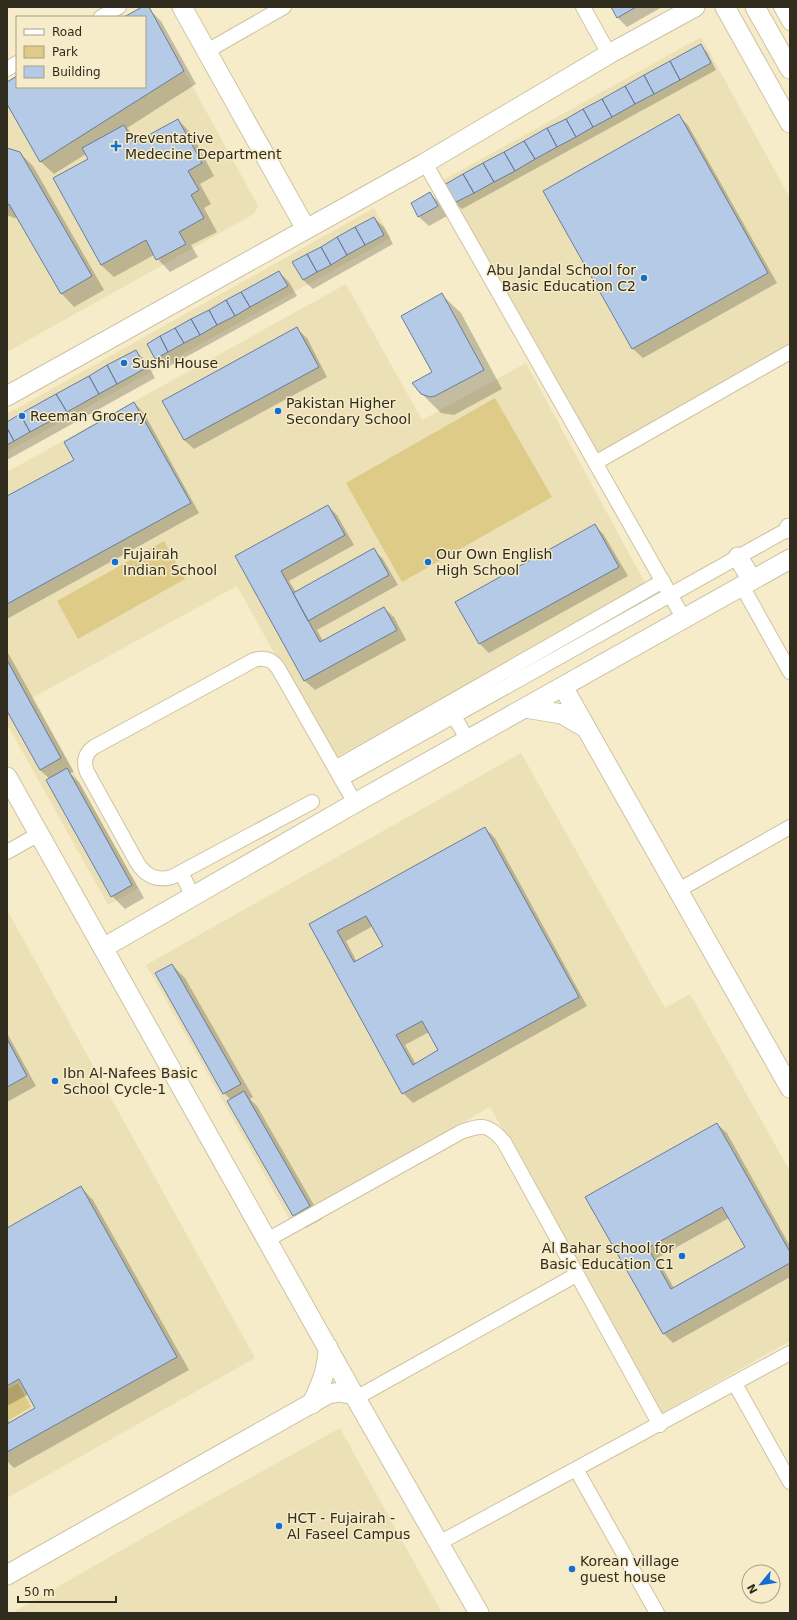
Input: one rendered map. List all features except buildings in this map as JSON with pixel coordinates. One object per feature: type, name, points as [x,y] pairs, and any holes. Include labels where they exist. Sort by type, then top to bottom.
[{"type":"street","points":[[103,16],[119,7]]},
{"type":"street","points":[[182,7],[306,229]]},
{"type":"street","points":[[207,51],[284,7]]},
{"type":"street","points":[[583,7],[609,54]]},
{"type":"street","points":[[7,396],[425,163],[609,54],[695,7]]},
{"type":"street","points":[[725,7],[790,123]]},
{"type":"street","points":[[755,7],[790,69]]},
{"type":"street","points":[[781,7],[790,23]]},
{"type":"street","points":[[7,69],[16,64]]},
{"type":"street","points":[[425,163],[684,619]]},
{"type":"street","points":[[595,463],[790,352]]},
{"type":"street","points":[[338,773],[451,710],[670,595],[790,528]]},
{"type":"street","points":[[738,557],[747,583],[790,672]]},
{"type":"street","points":[[103,948],[355,803],[790,559]]},
{"type":"street","points":[[451,710],[663,581]]},
{"type":"street","points":[[312,802],[172,877],[156,878],[149,876],[138,864],[86,768],[86,758],[94,746],[254,660],[264,658],[272,661],[278,668],[355,803]]},
{"type":"street","points":[[587,729],[580,699],[585,680],[600,666]]},
{"type":"street","points":[[563,687],[677,891],[789,1085]]},
{"type":"street","points":[[525,708],[562,714],[587,729]]},
{"type":"street","points":[[451,710],[468,740]]},
{"type":"street","points":[[7,777],[355,1396],[479,1613]]},
{"type":"street","points":[[677,891],[790,827]]},
{"type":"street","points":[[7,852],[39,834]]},
{"type":"street","points":[[181,872],[193,897]]},
{"type":"street","points":[[769,1052],[790,1060]]},
{"type":"street","points":[[267,1240],[461,1132],[481,1126],[494,1130],[504,1142],[660,1425]]},
{"type":"street","points":[[7,1575],[312,1404],[335,1392],[355,1396],[576,1275]]},
{"type":"street","points":[[312,1404],[325,1375],[328,1363],[328,1347]]},
{"type":"street","points":[[439,1543],[660,1425],[790,1353]]},
{"type":"street","points":[[735,1384],[790,1482]]},
{"type":"street","points":[[576,1469],[657,1613]]},
{"type":"shaded area","name":"Preventative Medecine Department","points":[[142,7],[149,7],[258,206],[254,214],[7,352],[7,82],[16,77],[16,88],[146,88],[146,16],[126,16]]},
{"type":"shaded area","name":"Abu Jandal School for Basic Education C2","points":[[701,37],[790,198],[790,346],[597,455],[460,211],[454,212],[438,183]]},
{"type":"shaded area","points":[[374,208],[391,238],[7,452],[7,414]]},
{"type":"shaded area","points":[[346,284],[422,420],[526,363],[646,585],[333,759],[237,586],[32,698],[138,888],[108,905],[7,724],[7,472]]},
{"type":"shaded area","points":[[521,753],[665,1008],[690,994],[790,1171],[790,1341],[662,1413],[490,1107],[290,1220],[146,965]]},
{"type":"shaded area","points":[[7,910],[255,1358],[7,1498]]},
{"type":"shaded area","name":"HCT - Fujairah - Al Faseel Campus","points":[[340,1428],[442,1613],[12,1613],[176,1519]]},
{"type":"green space","points":[[495,398],[552,497],[402,582],[346,483]]},
{"type":"green space","points":[[164,541],[185,579],[78,639],[57,601]]},
{"type":"green space","points":[[18,1383],[31,1407],[7,1421],[7,1389]]},
{"type":"place","name":"Preventative Medecine Department","points":[[116,146]]},
{"type":"place","name":"Abu Jandal School for Basic Education C2","points":[[644,278]]},
{"type":"place","name":"Sushi House","points":[[124,363]]},
{"type":"place","name":"Pakistan Higher Secondary School","points":[[278,411]]},
{"type":"place","name":"Reeman Grocery","points":[[22,416]]},
{"type":"place","name":"Fujairah Indian School","points":[[115,562]]},
{"type":"place","name":"Our Own English High School","points":[[428,562]]},
{"type":"place","name":"Ibn Al-Nafees Basic School Cycle-1","points":[[55,1081]]},
{"type":"place","name":"Al Bahar school for Basic Education C1","points":[[682,1256]]},
{"type":"place","name":"HCT - Fujairah - Al Faseel Campus","points":[[279,1526]]},
{"type":"place","name":"Korean village guest house","points":[[572,1569]]}]
